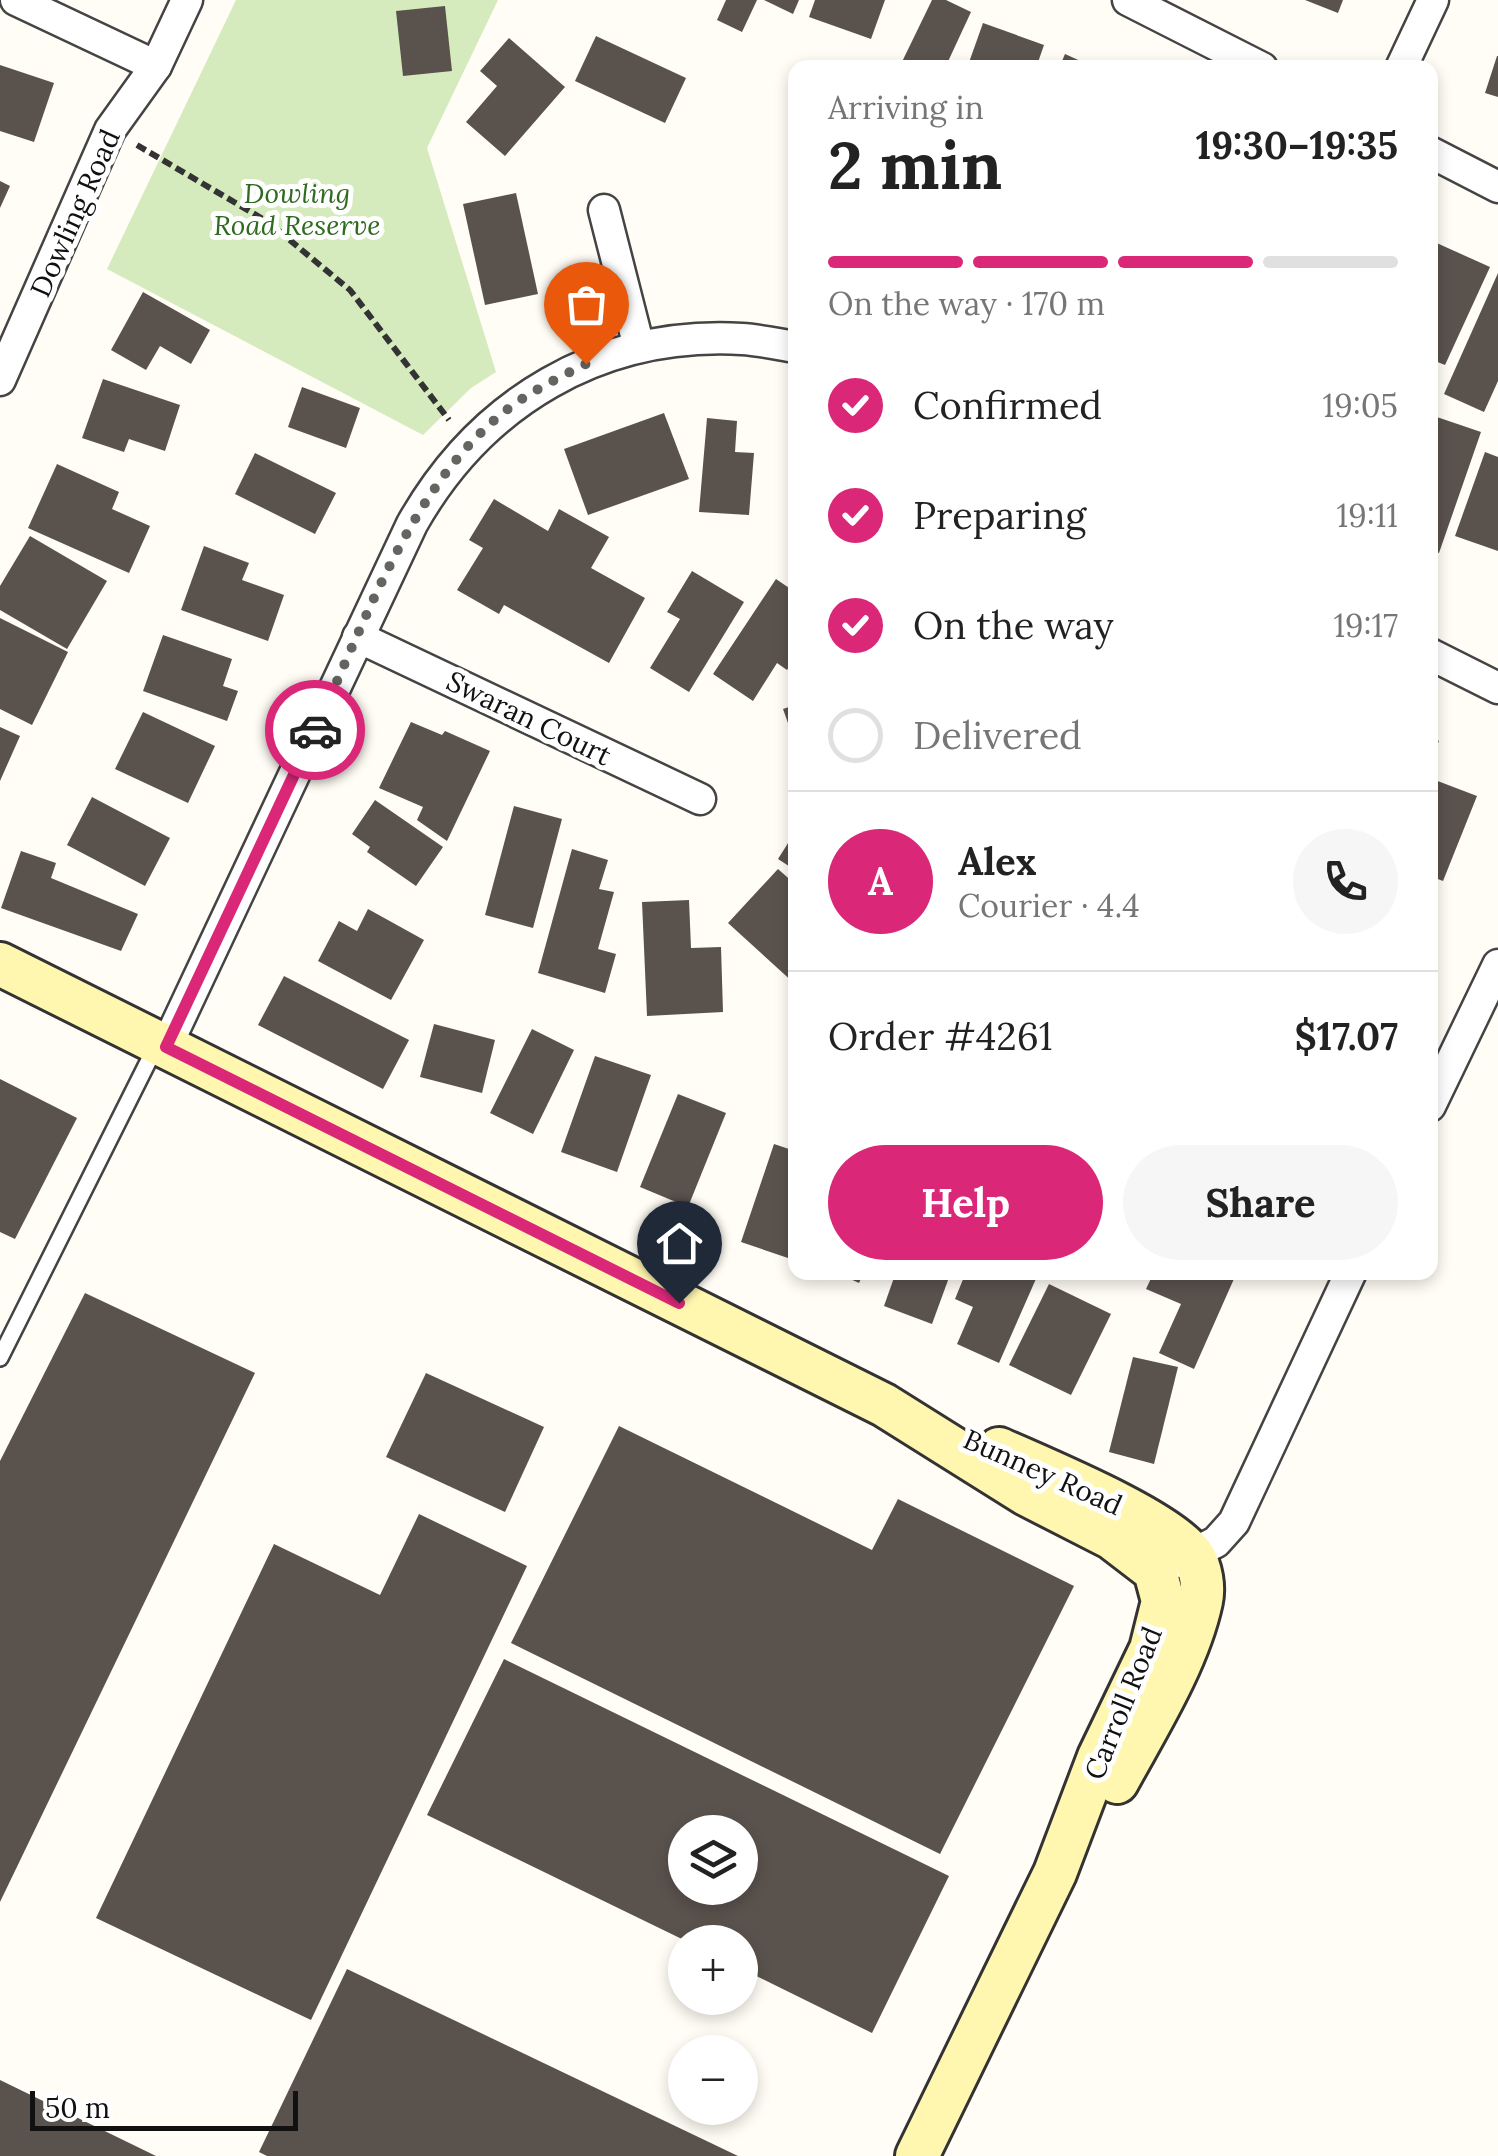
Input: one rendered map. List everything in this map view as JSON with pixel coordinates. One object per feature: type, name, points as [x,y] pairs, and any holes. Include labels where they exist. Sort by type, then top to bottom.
[{"type":"street","points":[[16,0],[156,66]]},
{"type":"street","name":"Dowling Road","points":[[0,380],[110,130],[156,66],[187,0]]},
{"type":"street","points":[[1128,0],[1246,60]]},
{"type":"street","points":[[1405,60],[1433,0]]},
{"type":"street","points":[[1438,156],[1498,187]]},
{"type":"street","points":[[604,210],[639,348]]},
{"type":"street","points":[[162,1044],[427,498],[468,446],[536,389],[586,364],[639,348],[686,340],[742,339],[788,346]]},
{"type":"street","name":"Swaran Court","points":[[358,637],[700,800]]},
{"type":"street","points":[[1438,658],[1498,688]]},
{"type":"street","name":"Bunney Road","points":[[0,964],[884,1406],[1026,1494],[1112,1538],[1174,1563]]},
{"type":"street","points":[[1438,1089],[1498,965]]},
{"type":"street","points":[[1174,1563],[1216,1542],[1234,1522],[1348,1280]]},
{"type":"street","name":"Carroll Road","points":[[917,2156],[1055,1873],[1099,1757],[1150,1648],[1174,1563]]},
{"type":"lane","points":[[0,1358],[162,1044]]},
{"type":"path","points":[[110,130],[268,222],[350,290],[468,446]]},
{"type":"green space","name":"Dowling Road Reserve","points":[[236,0],[498,0],[427,148],[496,372],[471,388],[423,435],[107,269]]},
{"type":"building","points":[[726,0],[757,0],[742,32],[717,20]]},
{"type":"building","points":[[764,0],[799,0],[793,14]]},
{"type":"building","points":[[815,0],[885,0],[871,39],[809,17]]},
{"type":"building","points":[[932,0],[946,0],[971,12],[949,60],[903,60]]},
{"type":"building","points":[[1305,0],[1343,0],[1338,13]]},
{"type":"building","points":[[445,6],[452,71],[403,76],[396,11]]},
{"type":"building","points":[[983,23],[1044,45],[1039,60],[970,60]]},
{"type":"building","points":[[596,36],[686,78],[665,123],[575,81]]},
{"type":"building","points":[[509,38],[565,87],[505,156],[466,122],[497,86],[480,71]]},
{"type":"building","points":[[1498,56],[1498,97],[1485,93]]},
{"type":"building","points":[[0,65],[54,83],[34,142],[0,131]]},
{"type":"building","points":[[0,181],[10,186],[0,208]]},
{"type":"building","points":[[516,193],[538,294],[485,305],[463,204]]},
{"type":"building","points":[[1438,244],[1490,267],[1445,365],[1438,362]]},
{"type":"building","points":[[1498,273],[1498,381],[1484,412],[1444,394]]},
{"type":"building","points":[[143,292],[210,330],[191,364],[160,346],[146,370],[111,350]]},
{"type":"building","points":[[103,379],[180,405],[165,451],[129,439],[124,452],[82,438]]},
{"type":"building","points":[[302,387],[360,408],[346,448],[288,427]]},
{"type":"building","points":[[664,413],[689,479],[588,515],[564,449]]},
{"type":"building","points":[[1438,417],[1481,432],[1438,553]]},
{"type":"building","points":[[707,418],[737,421],[735,452],[754,453],[749,515],[699,512]]},
{"type":"building","points":[[1485,452],[1498,457],[1498,551],[1455,536]]},
{"type":"building","points":[[255,453],[336,493],[315,534],[235,494]]},
{"type":"building","points":[[57,464],[119,492],[112,509],[150,526],[129,573],[28,528]]},
{"type":"building","points":[[494,499],[548,531],[559,509],[609,537],[591,568],[645,598],[609,663],[504,605],[499,614],[457,590],[483,548],[469,540]]},
{"type":"building","points":[[30,536],[107,581],[67,649],[0,610],[0,586]]},
{"type":"building","points":[[204,546],[249,563],[242,580],[284,595],[268,641],[181,610]]},
{"type":"building","points":[[692,571],[744,602],[689,692],[650,668],[680,619],[667,612]]},
{"type":"building","points":[[776,579],[788,587],[787,670],[777,663],[753,701],[713,674]]},
{"type":"building","points":[[0,618],[68,652],[32,725],[0,709]]},
{"type":"building","points":[[163,635],[232,659],[223,686],[238,691],[227,721],[143,691]]},
{"type":"building","points":[[143,712],[215,746],[188,803],[115,769]]},
{"type":"building","points":[[411,722],[442,735],[445,731],[490,751],[447,841],[417,820],[423,807],[379,788]]},
{"type":"building","points":[[0,727],[20,736],[0,781]]},
{"type":"building","points":[[1438,781],[1477,796],[1443,881],[1438,879]]},
{"type":"building","points":[[92,797],[170,838],[145,886],[67,845]]},
{"type":"building","points":[[375,800],[443,847],[416,886],[367,852],[370,847],[352,834]]},
{"type":"building","points":[[514,806],[562,819],[533,928],[485,915]]},
{"type":"building","points":[[788,843],[788,865],[778,859]]},
{"type":"building","points":[[572,849],[608,860],[599,889],[614,892],[598,949],[616,954],[605,993],[538,973]]},
{"type":"building","points":[[21,851],[56,863],[51,878],[138,914],[121,951],[1,908]]},
{"type":"building","points":[[778,869],[788,878],[788,978],[728,923]]},
{"type":"building","points":[[689,900],[691,948],[721,947],[723,1012],[647,1016],[642,902]]},
{"type":"building","points":[[368,909],[424,940],[391,1000],[318,961],[339,921],[357,931]]},
{"type":"building","points":[[284,976],[409,1040],[383,1089],[258,1025]]},
{"type":"building","points":[[434,1024],[495,1040],[482,1093],[420,1077]]},
{"type":"building","points":[[532,1029],[574,1050],[533,1134],[490,1113]]},
{"type":"building","points":[[595,1056],[651,1075],[617,1172],[561,1152]]},
{"type":"building","points":[[0,1079],[77,1118],[15,1239],[0,1232]]},
{"type":"building","points":[[678,1094],[726,1113],[688,1207],[640,1187]]},
{"type":"building","points":[[774,1144],[788,1149],[788,1258],[741,1242]]},
{"type":"building","points":[[893,1280],[948,1280],[932,1324],[884,1306]]},
{"type":"building","points":[[963,1280],[1035,1280],[999,1363],[957,1344],[973,1307],[955,1299]]},
{"type":"building","points":[[1150,1280],[1233,1280],[1194,1369],[1159,1353],[1181,1304],[1146,1289]]},
{"type":"building","points":[[1049,1284],[1111,1314],[1071,1395],[1009,1365]]},
{"type":"building","points":[[85,1293],[255,1373],[0,1902],[0,1461]]},
{"type":"building","points":[[1133,1357],[1178,1367],[1154,1464],[1109,1452]]},
{"type":"building","points":[[426,1373],[544,1427],[505,1512],[386,1457]]},
{"type":"building","points":[[619,1426],[872,1550],[898,1499],[1074,1586],[940,1854],[511,1643]]},
{"type":"building","points":[[419,1514],[527,1566],[311,2020],[96,1918],[274,1544],[380,1595]]},
{"type":"building","points":[[504,1659],[949,1876],[872,2033],[758,1977],[758,1925],[668,1925],[668,1932],[427,1815]]},
{"type":"building","points":[[347,1969],[738,2156],[267,2156],[259,2152]]},
{"type":"building","points":[[0,2080],[156,2156],[0,2156]]},
{"type":"way so far","points":[[315,730],[412,524],[444,473],[492,422],[536,389],[586,364]]},
{"type":"route","points":[[315,730],[166,1047],[679,1303]]}]
